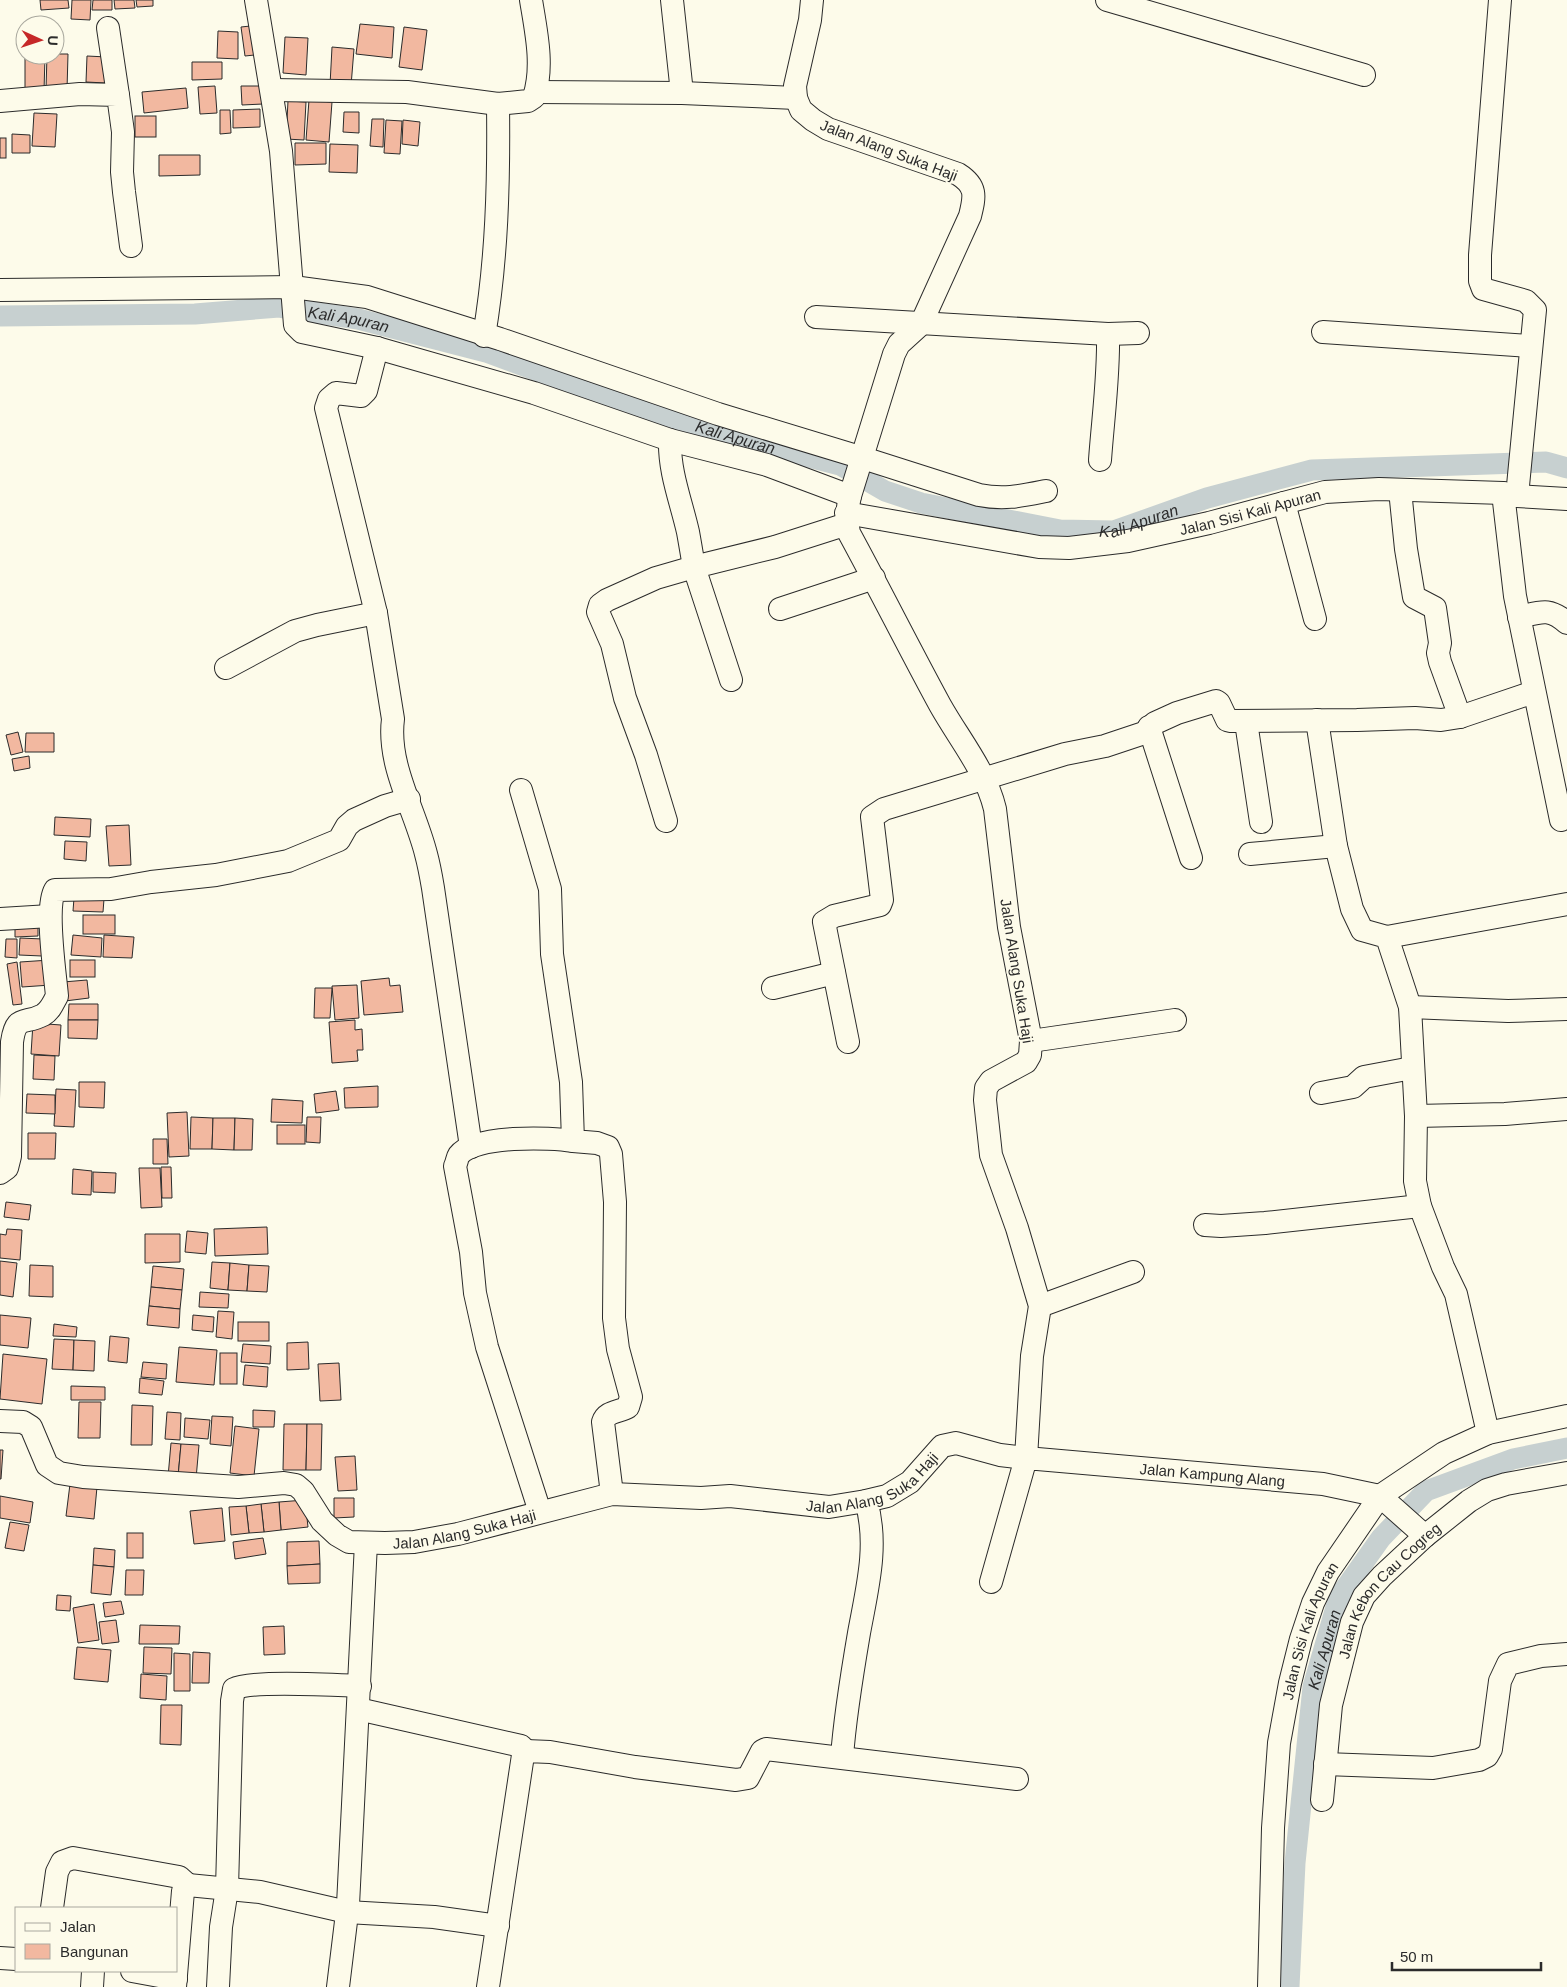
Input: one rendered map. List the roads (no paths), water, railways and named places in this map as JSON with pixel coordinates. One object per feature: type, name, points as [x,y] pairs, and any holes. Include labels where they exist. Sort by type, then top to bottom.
[{"type":"street","points":[[256,0],[282,151],[296,325],[302,332],[377,348],[534,393],[670,440],[853,491],[963,490],[994,498],[1011,498],[1046,491]]},
{"type":"street","points":[[272,90],[407,92],[498,104],[528,101],[534,97],[536,92],[538,54],[531,0]]},
{"type":"street","points":[[672,0],[682,93]]},
{"type":"street","points":[[536,92],[682,93],[796,98],[795,86],[810,20],[812,0]]},
{"type":"street","points":[[1107,0],[1364,75]]},
{"type":"street","points":[[1500,0],[1480,255],[1480,281],[1483,290],[1526,301],[1535,310],[1522,443],[1513,491],[1515,596],[1561,820]]},
{"type":"street","points":[[108,28],[123,132],[123,186],[131,246]]},
{"type":"street","points":[[0,101],[80,94],[118,96]]},
{"type":"street","name":"Jalan Alang Suka Haji","points":[[0,1421],[23,1422],[31,1427],[47,1465],[59,1474],[238,1487],[284,1483],[296,1485],[303,1490],[322,1521],[336,1535],[349,1542],[366,1543],[423,1540],[458,1534],[612,1494],[702,1498],[730,1496],[829,1507],[866,1501],[886,1496],[910,1482],[942,1446],[956,1443],[1000,1454],[1026,1458],[1032,1356],[1040,1306],[1017,1228],[991,1155],[985,1100],[986,1088],[991,1081],[1026,1062],[1030,1055],[1031,1041],[1009,927],[995,809],[991,792],[984,778],[940,706],[849,533],[853,491],[894,354],[899,344],[921,324],[970,216],[974,202],[972,185],[958,174],[828,129],[801,110],[796,98]]},
{"type":"street","points":[[484,336],[492,294],[497,211],[498,104]]},
{"type":"street","points":[[0,290],[294,291],[367,297],[484,336],[500,339],[718,414],[853,491]]},
{"type":"street","points":[[816,316],[921,324],[1108,334],[1138,333]]},
{"type":"street","points":[[1323,332],[1531,346]]},
{"type":"street","points":[[1100,460],[1109,365],[1108,334]]},
{"type":"street","points":[[377,348],[366,391],[361,396],[336,393],[329,399],[326,408],[376,613],[394,719],[392,732],[393,752],[426,853],[433,888],[471,1147]]},
{"type":"street","points":[[670,440],[669,456],[688,532],[694,567],[731,680]]},
{"type":"street","name":"Jalan Sisi Kali Apuran","points":[[853,491],[1039,547],[1069,548],[1128,542],[1325,492],[1379,489],[1513,491],[1567,499]]},
{"type":"street","points":[[1400,490],[1406,549],[1414,597],[1433,606],[1436,611],[1440,662],[1460,717]]},
{"type":"street","points":[[666,821],[646,756],[625,698],[612,644],[598,612],[600,605],[656,578],[775,547],[853,491]]},
{"type":"street","points":[[1284,503],[1315,619]]},
{"type":"street","points":[[780,609],[874,578]]},
{"type":"street","points":[[1519,617],[1543,612],[1556,613],[1567,623]]},
{"type":"street","points":[[226,668],[295,631],[376,613]]},
{"type":"street","points":[[848,1042],[824,922],[834,916],[880,905],[882,900],[872,822],[874,815],[884,808],[1065,754],[1104,746],[1144,733],[1149,727],[1177,713],[1216,702],[1227,720],[1246,722],[1415,718],[1441,720],[1460,717],[1534,692]]},
{"type":"street","points":[[1317,720],[1336,846],[1357,924],[1362,930],[1387,937],[1567,904]]},
{"type":"street","points":[[1246,722],[1262,822]]},
{"type":"street","points":[[1149,727],[1191,858]]},
{"type":"street","points":[[521,790],[550,889],[552,954],[571,1082],[573,1141]]},
{"type":"street","points":[[0,1173],[7,1168],[10,1156],[12,1042],[14,1030],[19,1022],[43,1015],[51,1008],[56,996],[50,916],[52,895],[55,890],[111,889],[151,882],[216,875],[288,861],[339,840],[347,826],[354,820],[385,806],[409,799]]},
{"type":"street","points":[[1250,854],[1336,846]]},
{"type":"street","points":[[0,919],[50,916]]},
{"type":"street","points":[[1387,937],[1410,1007],[1416,1116],[1415,1181],[1420,1206],[1443,1267],[1456,1294],[1488,1433]]},
{"type":"street","points":[[773,988],[834,972]]},
{"type":"street","points":[[1410,1007],[1508,1010],[1567,1009]]},
{"type":"street","points":[[1031,1041],[1175,1020]]},
{"type":"street","points":[[1321,1093],[1353,1087],[1364,1077],[1412,1068]]},
{"type":"street","points":[[1416,1116],[1505,1114],[1567,1108]]},
{"type":"street","points":[[540,1512],[487,1347],[475,1293],[471,1252],[456,1166],[459,1155],[471,1147],[495,1140],[561,1139],[602,1144],[608,1146],[611,1154],[615,1202],[614,1318],[618,1349],[631,1396],[628,1407],[608,1414],[603,1422],[612,1494]]},
{"type":"street","points":[[1205,1225],[1221,1226],[1265,1223],[1420,1206]]},
{"type":"street","points":[[1040,1306],[1133,1272]]},
{"type":"street","name":"Jalan Sisi Kali Apuran","points":[[1269,1987],[1274,1818],[1280,1743],[1290,1683],[1301,1639],[1313,1603],[1328,1572],[1386,1502],[1444,1453],[1488,1433],[1567,1416]]},
{"type":"street","points":[[991,1582],[1026,1458]]},
{"type":"street","name":"Jalan Kampung Alang","points":[[1026,1458],[1323,1484],[1386,1502]]},
{"type":"street","name":"Jalan Kebon Cau Cogreg","points":[[1322,1800],[1331,1705],[1352,1622],[1364,1596],[1419,1531],[1487,1490],[1506,1484],[1567,1473]]},
{"type":"street","points":[[842,1757],[849,1693],[871,1559],[871,1524],[866,1501]]},
{"type":"street","points":[[1386,1502],[1419,1531]]},
{"type":"street","points":[[338,1987],[348,1912],[366,1543]]},
{"type":"street","points":[[1324,1764],[1433,1768],[1479,1760],[1488,1756],[1492,1749],[1500,1681],[1508,1664],[1541,1656],[1567,1654]]},
{"type":"street","points":[[218,1987],[221,1927],[227,1889],[232,1701],[234,1689],[263,1685],[360,1686]]},
{"type":"street","points":[[358,1709],[521,1746],[526,1751],[550,1752],[635,1767],[736,1780],[748,1778],[762,1751],[766,1749],[1017,1780]]},
{"type":"street","points":[[488,1987],[526,1751]]},
{"type":"street","points":[[52,1907],[57,1872],[62,1862],[73,1858],[180,1878],[188,1885],[260,1892],[348,1912],[434,1916],[498,1926]]},
{"type":"street","points":[[178,1956],[183,1890],[188,1885]]},
{"type":"street","points":[[0,1958],[15,1959]]},
{"type":"street","points":[[92,1987],[94,1972]]},
{"type":"street","points":[[136,1972],[176,1983]]},
{"type":"waterway","name":"Kali Apuran","points":[[0,316],[195,314],[279,307],[358,319],[486,352],[638,408],[755,443],[840,465],[885,491],[921,503],[1060,530],[1114,531],[1207,498],[1312,470],[1546,462],[1567,468]]},
{"type":"waterway","name":"Kali Apuran","points":[[1289,1987],[1295,1863],[1313,1687],[1339,1597],[1381,1538],[1426,1491],[1513,1459],[1567,1448]]}]
